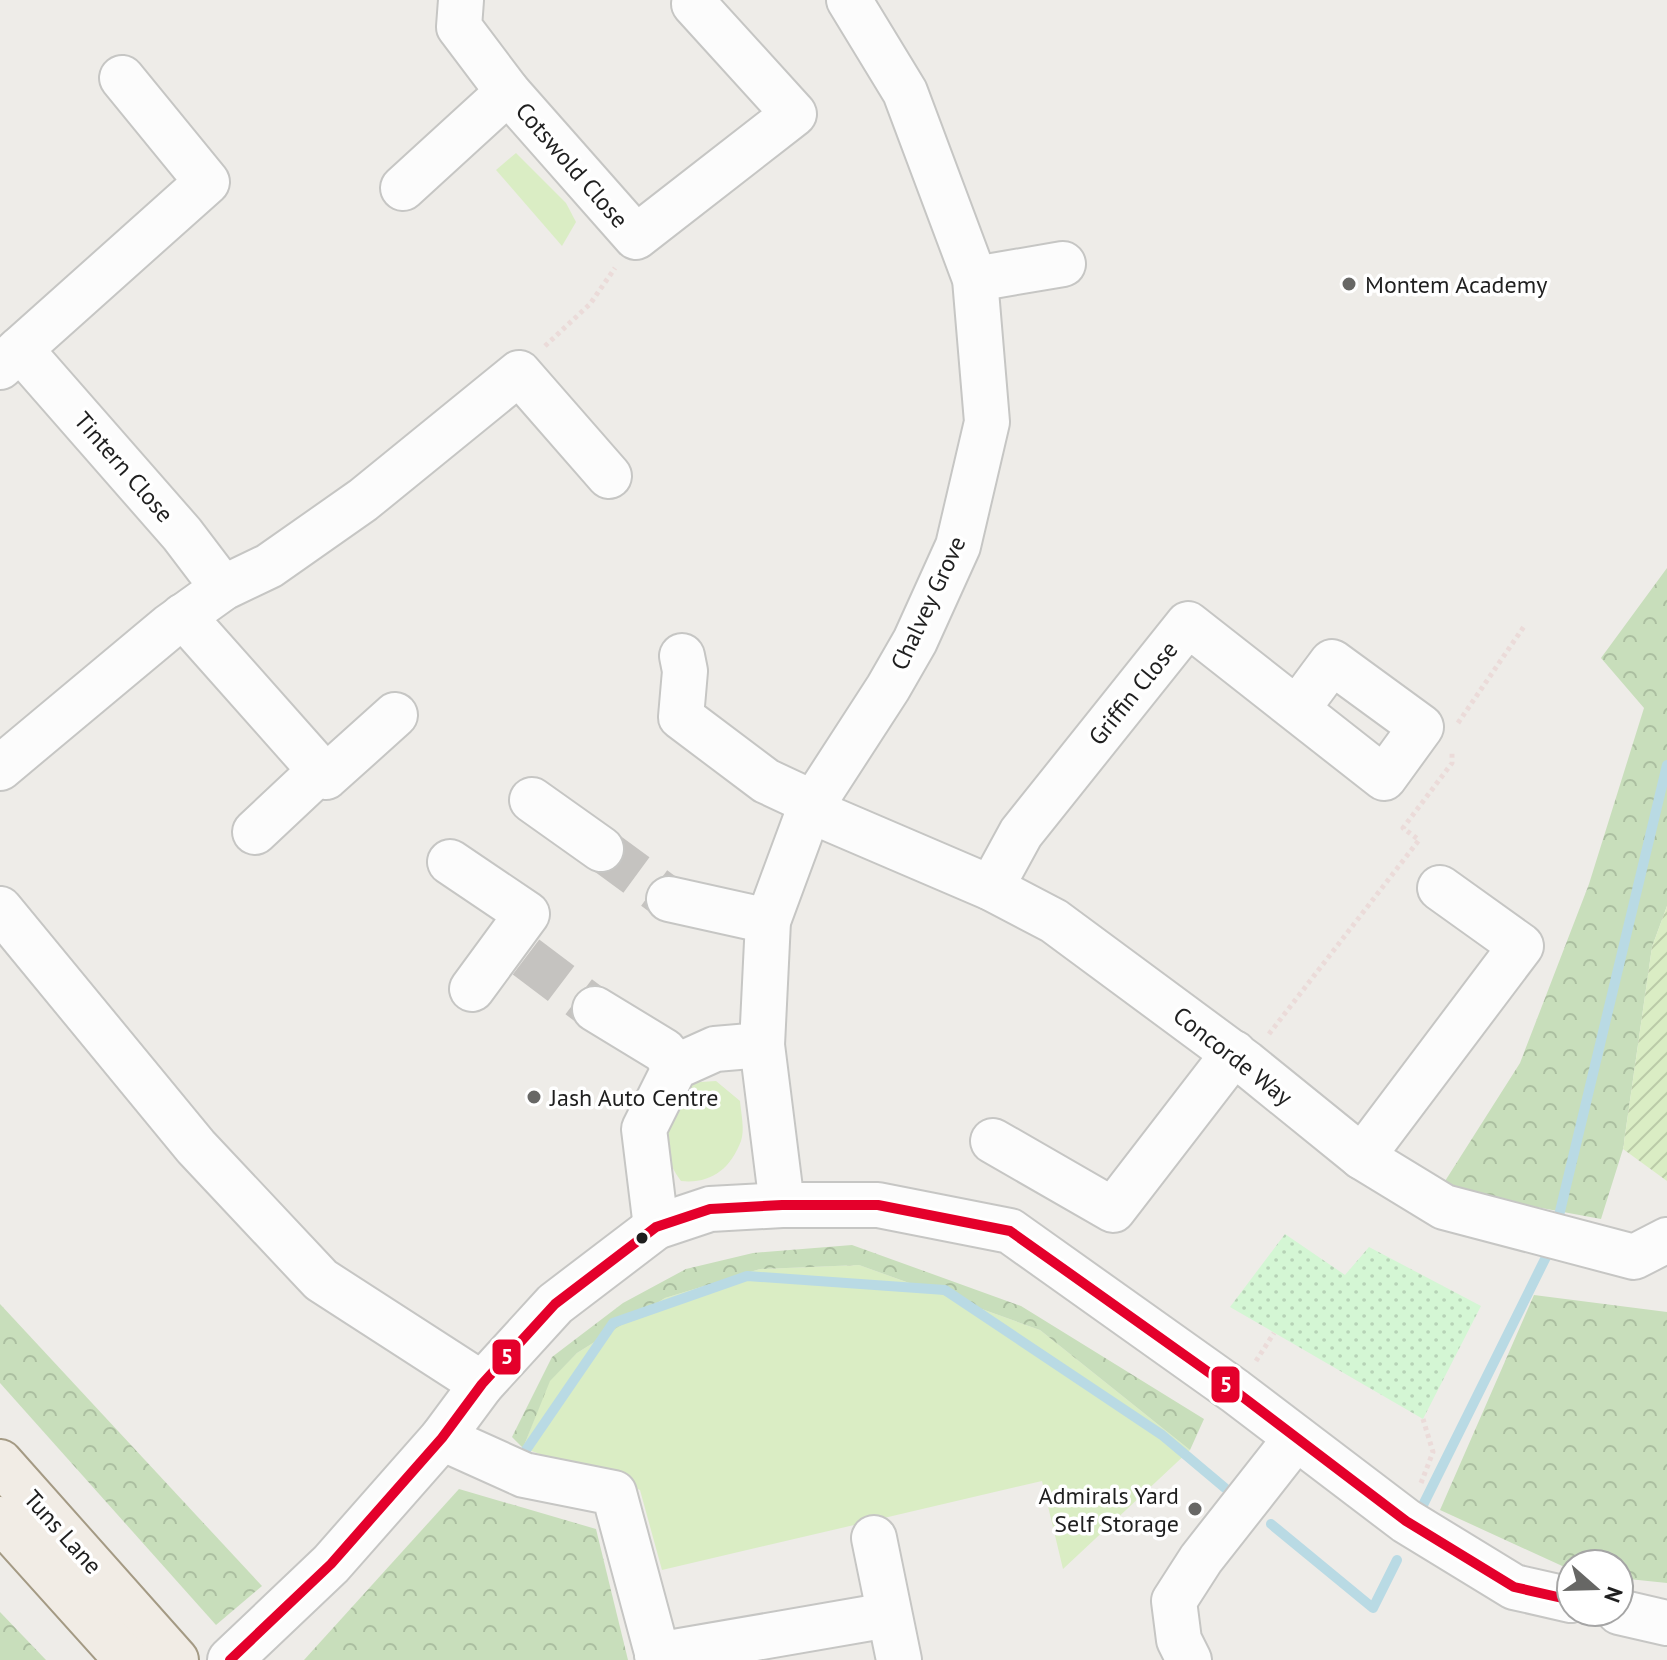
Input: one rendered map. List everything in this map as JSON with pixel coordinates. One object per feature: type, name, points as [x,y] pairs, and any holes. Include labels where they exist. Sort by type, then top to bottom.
[{"type":"main road","name":"Tuns Lane","points":[[0,1462],[110,1613]]},
{"type":"main road","name":"Tuns Lane","points":[[0,1519],[110,1613]]},
{"type":"main road","points":[[110,1613],[127,1660]]},
{"type":"main road","points":[[110,1613],[176,1660]]},
{"type":"street","name":"Cotswold Close","points":[[461,0],[459,27],[508,92],[636,237]]},
{"type":"street","name":"Chalvey Grove","points":[[782,1205],[762,1045],[768,921],[811,806],[915,641],[958,546],[987,422],[975,279],[905,92],[849,0]]},
{"type":"street","points":[[636,237],[794,114],[694,4]]},
{"type":"street","points":[[10,358],[207,182],[122,78]]},
{"type":"street","name":"Cotswold Close","points":[[403,188],[508,92]]},
{"type":"street","points":[[975,279],[1063,264]]},
{"type":"street","name":"Tintern Close","points":[[10,358],[182,534],[223,588]]},
{"type":"street","points":[[0,768],[183,616],[223,588],[269,566],[363,500],[519,373],[609,476]]},
{"type":"street","points":[[183,616],[326,777],[395,715]]},
{"type":"street","name":"Griffin Close","points":[[991,888],[1021,833],[1188,624],[1384,778],[1421,727],[1332,662],[1297,709]]},
{"type":"street","name":"Concorde Way","points":[[682,656],[685,671],[681,717],[766,781],[811,806],[991,888],[1054,921],[1240,1058],[1362,1157],[1444,1207],[1585,1241],[1634,1257],[1667,1240]]},
{"type":"street","points":[[255,832],[320,771]]},
{"type":"street","points":[[532,800],[601,849]]},
{"type":"street","points":[[450,862],[527,914],[517,950],[472,989]]},
{"type":"street","points":[[1362,1157],[1521,946],[1440,888]]},
{"type":"street","points":[[669,899],[768,921]]},
{"type":"street","points":[[0,909],[196,1147],[321,1280],[482,1384]]},
{"type":"street","points":[[595,1009],[664,1051],[675,1067]]},
{"type":"street","points":[[656,1227],[644,1129],[675,1067],[715,1049],[762,1045]]},
{"type":"street","points":[[993,1141],[1113,1210],[1240,1058]]},
{"type":"street","points":[[230,1660],[331,1564],[442,1438],[482,1384],[555,1304],[656,1227],[710,1209],[782,1205],[878,1205],[1010,1231],[1406,1521],[1514,1587],[1555,1596]]},
{"type":"street","points":[[442,1438],[524,1475],[614,1493],[658,1658],[888,1615]]},
{"type":"street","points":[[1189,1660],[1179,1640],[1174,1601],[1201,1559],[1296,1438]]},
{"type":"street","points":[[874,1538],[899,1660]]},
{"type":"street","points":[[1635,1616],[1667,1623]]},
{"type":"path","points":[[519,373],[590,304],[636,237]]},
{"type":"path","points":[[1453,732],[1525,625]]},
{"type":"path","points":[[1240,1058],[1419,840],[1403,828],[1452,763],[1452,747]]},
{"type":"path","points":[[1406,1521],[1433,1452],[1423,1419]]},
{"type":"green space","points":[[516,153],[566,203],[576,222],[562,246],[496,170]]},
{"type":"green space","points":[[1667,568],[1667,906],[1652,947],[1623,1149],[1601,1219],[1440,1189],[1520,1063],[1589,884],[1644,708],[1601,658]]},
{"type":"green space","points":[[1667,906],[1667,1181],[1623,1149],[1652,947]]},
{"type":"green space","points":[[716,1081],[740,1101],[741,1141],[731,1160],[718,1173],[701,1180],[681,1181],[668,1155],[666,1143],[670,1121],[686,1083]]},
{"type":"green space","points":[[1285,1234],[1345,1275],[1369,1247],[1481,1306],[1423,1419],[1230,1307]]},
{"type":"green space","points":[[852,1245],[1021,1306],[1204,1419],[1190,1450],[1040,1330],[859,1265],[760,1269],[665,1298],[577,1353],[550,1381],[523,1448],[512,1437],[552,1357],[623,1303],[686,1269],[753,1253]]},
{"type":"green space","points":[[859,1265],[1040,1330],[1190,1450],[1063,1569],[1042,1481],[662,1570],[640,1490],[523,1448],[549,1381],[577,1353],[665,1298],[760,1269]]},
{"type":"green space","points":[[1534,1295],[1667,1312],[1667,1583],[1635,1580],[1635,1548],[1555,1548],[1555,1563],[1440,1510]]},
{"type":"green space","points":[[0,1304],[262,1586],[216,1625],[0,1383]]},
{"type":"green space","points":[[459,1489],[596,1529],[628,1660],[304,1660]]},
{"type":"green space","points":[[0,1612],[46,1660],[0,1660]]},
{"type":"waterway","points":[[1556,1228],[1667,765]]},
{"type":"waterway","points":[[1422,1507],[1551,1247]]},
{"type":"waterway","points":[[526,1450],[613,1323],[747,1276],[945,1290],[1162,1435],[1225,1488]]},
{"type":"waterway","points":[[1271,1524],[1373,1608],[1397,1560]]},
{"type":"tunnel","points":[[601,849],[669,899]]},
{"type":"tunnel","points":[[526,957],[595,1009]]},
{"type":"transit line","name":"5","points":[[230,1660],[331,1564],[442,1438],[482,1384],[555,1304],[656,1227],[710,1209],[782,1205],[878,1205],[1010,1231],[1235,1391],[1406,1521],[1514,1587],[1555,1596]]},
{"type":"place","name":"Montem Academy","points":[[1349,284]]},
{"type":"place","name":"Jash Auto Centre","points":[[534,1097]]},
{"type":"place","name":"Admirals Yard Self Storage","points":[[1195,1509]]}]
